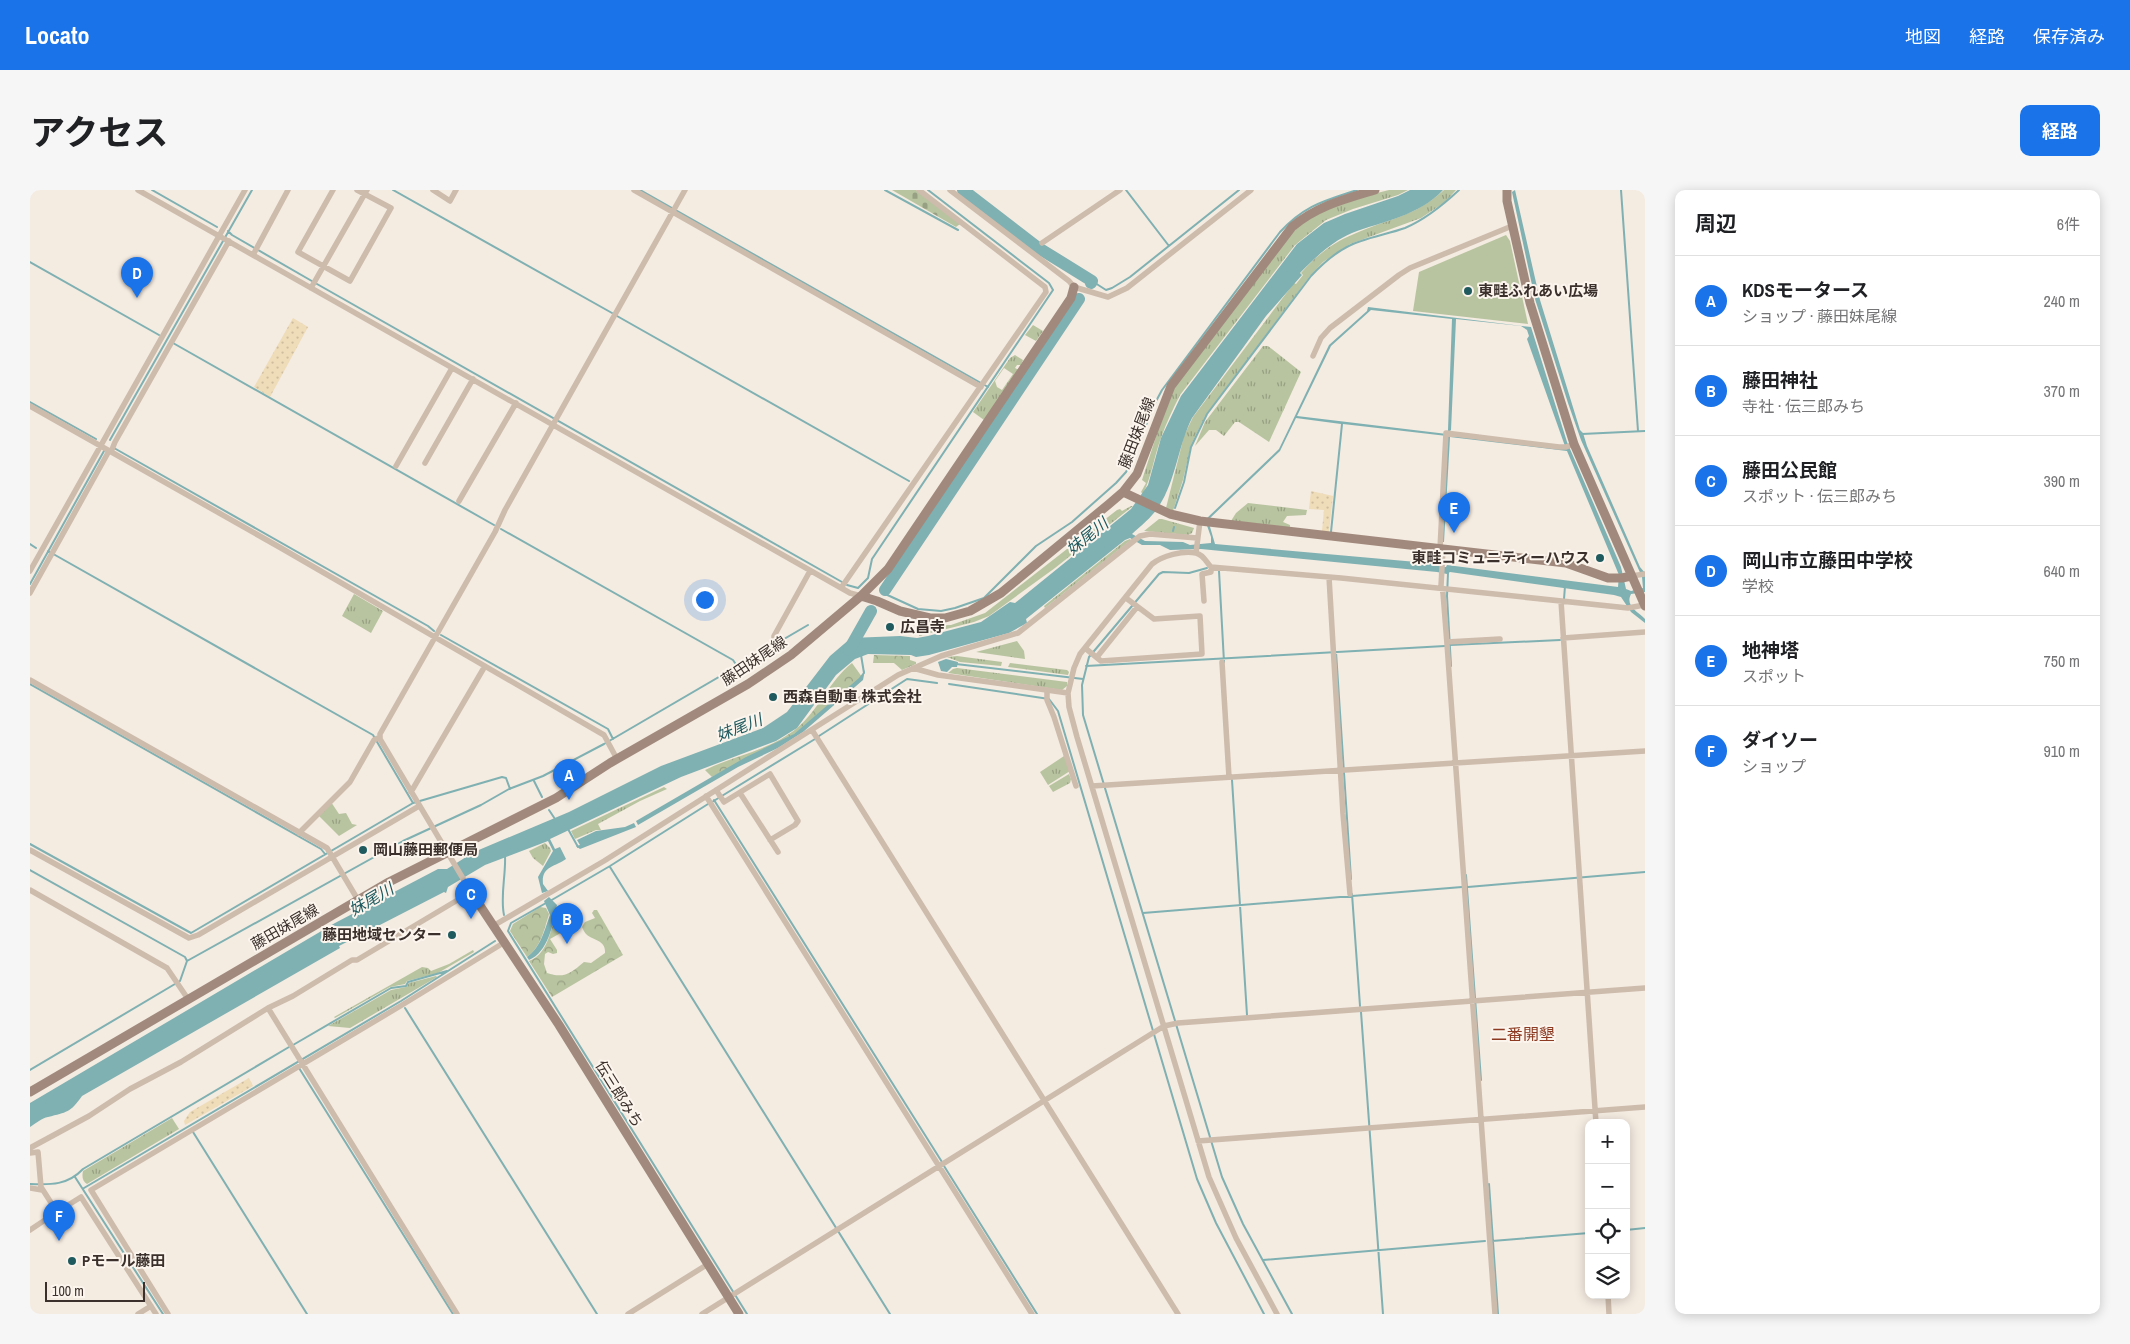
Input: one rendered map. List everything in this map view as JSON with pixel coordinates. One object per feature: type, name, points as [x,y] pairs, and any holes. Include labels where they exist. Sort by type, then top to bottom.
[{"type":"street","points":[[138,190],[223,238],[255,251],[473,380],[555,421],[810,571],[860,596],[874,585],[901,551],[1071,298],[1074,287]]},
{"type":"street","points":[[30,593],[33,577],[108,449],[115,442],[223,238],[245,190]]},
{"type":"street","points":[[255,251],[288,190]]},
{"type":"street","points":[[333,190],[298,252],[350,281],[391,208],[366,192],[357,190]]},
{"type":"street","points":[[433,190],[450,201],[456,190]]},
{"type":"street","points":[[634,190],[674,210],[982,385]]},
{"type":"street","points":[[299,834],[350,782],[377,738],[495,532],[504,510],[685,190]]},
{"type":"street","points":[[841,588],[1047,290],[919,190]]},
{"type":"street","points":[[950,190],[1069,281],[1074,287],[1104,297],[1120,293],[1251,190]]},
{"type":"street","points":[[1042,243],[1120,190]]},
{"type":"street","name":"藤田妹尾線","points":[[30,1092],[358,900],[447,852],[556,798],[774,667],[860,596],[877,601],[900,612],[930,618],[945,618],[970,611],[1001,593],[1123,492],[1140,467],[1171,386],[1292,227],[1312,212],[1333,202],[1376,190]]},
{"type":"street","points":[[1211,567],[1329,577],[1631,608],[1645,605],[1639,592],[1639,575],[1570,446],[1538,333],[1512,226],[1507,201],[1507,190]]},
{"type":"street","points":[[313,284],[366,192]]},
{"type":"street","points":[[1313,356],[1321,338],[1330,328],[1399,275],[1410,268],[1512,226]]},
{"type":"street","points":[[33,577],[52,554],[223,238]]},
{"type":"street","points":[[396,466],[452,368]]},
{"type":"street","points":[[425,463],[473,380]]},
{"type":"street","points":[[459,501],[516,403]]},
{"type":"street","points":[[30,406],[604,735],[618,759]]},
{"type":"street","points":[[1496,1314],[1475,1001],[1442,568],[1447,434],[1570,446]]},
{"type":"street","points":[[1123,492],[1161,510],[1180,517],[1200,521],[1566,563],[1608,578],[1639,575]]},
{"type":"street","points":[[1196,546],[1200,521]]},
{"type":"street","points":[[494,926],[709,800],[815,735],[866,695],[913,668],[941,656],[1018,633],[1140,536],[1150,534],[1196,546],[1211,567],[1211,572],[1202,574],[1204,601]]},
{"type":"street","points":[[1196,546],[1157,560],[1145,573],[1128,600],[1076,661],[1068,693],[1069,707],[1209,1176],[1236,1238],[1277,1314]]},
{"type":"street","points":[[774,639],[810,571]]},
{"type":"street","points":[[1329,577],[1350,894]]},
{"type":"street","points":[[1087,649],[1101,660],[1202,654],[1200,616],[1154,619],[1128,600]]},
{"type":"street","points":[[1564,601],[1596,1119]]},
{"type":"street","points":[[1096,657],[1137,607]]},
{"type":"street","points":[[1565,638],[1645,632]]},
{"type":"street","points":[[1449,643],[1500,639]]},
{"type":"street","points":[[1222,662],[1229,777]]},
{"type":"street","points":[[411,792],[485,666]]},
{"type":"street","points":[[913,668],[1047,696],[1068,693]]},
{"type":"street","points":[[30,680],[330,853],[358,900]]},
{"type":"street","points":[[1047,696],[1076,786]]},
{"type":"street","points":[[815,735],[1046,1100],[1178,1314]]},
{"type":"street","points":[[30,1148],[188,1057],[268,1008],[293,996],[352,960],[357,960],[471,892],[377,738]]},
{"type":"street","points":[[1092,786],[1645,751]]},
{"type":"street","points":[[719,794],[724,802],[770,774],[798,821],[795,825],[770,840]]},
{"type":"street","points":[[740,793],[778,852]]},
{"type":"street","points":[[709,800],[942,1164],[1032,1314]]},
{"type":"street","points":[[30,850],[189,938],[198,935],[330,853],[418,803]]},
{"type":"street","points":[[30,890],[167,968],[188,999]]},
{"type":"street","name":"伝三郎みち","points":[[471,892],[505,942],[708,1264],[732,1295],[739,1314]]},
{"type":"street","points":[[30,1230],[103,1182],[505,942]]},
{"type":"street","points":[[702,1314],[1164,1026],[1175,1023],[1645,988]]},
{"type":"street","points":[[268,1008],[292,1046],[300,1064],[458,1314]]},
{"type":"street","points":[[1198,1140],[1645,1107]]},
{"type":"street","points":[[44,1140],[38,1152],[42,1188],[58,1212]]},
{"type":"street","points":[[30,1152],[38,1152]]},
{"type":"street","points":[[30,1188],[42,1188]]},
{"type":"street","points":[[87,1194],[156,1314]]},
{"type":"street","points":[[87,1194],[168,1314]]},
{"type":"street","points":[[628,1314],[708,1264]]},
{"type":"street","points":[[1608,1299],[1609,1314]]},
{"type":"street","points":[[138,1314],[151,1306]]},
{"type":"green space","points":[[892,190],[916,190],[960,224],[956,227]]},
{"type":"green space","points":[[1389,190],[1408,190],[1326,220],[1295,245],[1180,395],[1163,432],[1143,494],[1141,492],[1146,483],[1142,480],[1162,418],[1170,400],[1171,390],[1292,233],[1306,220],[1319,212]]},
{"type":"green space","points":[[1444,190],[1456,190],[1445,202],[1421,218],[1350,244],[1323,262],[1310,276],[1205,416],[1191,445],[1173,511],[1166,508],[1184,436],[1193,417],[1294,283],[1296,284],[1303,275],[1301,273],[1332,246],[1346,238],[1411,212]]},
{"type":"green space","name":"東畦ふれあい広場","points":[[1506,235],[1510,241],[1528,324],[1413,311],[1419,272]]},
{"type":"green space","points":[[1033,325],[1043,331],[1036,341],[1025,335]]},
{"type":"green space","points":[[1263,346],[1268,346],[1301,372],[1269,442],[1239,422],[1235,422],[1224,436],[1216,430],[1209,430],[1195,446],[1205,422]]},
{"type":"green space","points":[[1015,355],[1023,360],[1021,365],[1017,365],[1015,368],[1019,370],[984,420],[973,412],[1010,358]],"holes":[[[1004,368],[1013,374],[1002,390],[997,387],[995,381]]]},
{"type":"green space","points":[[1248,503],[1307,510],[1306,515],[1287,516],[1283,522],[1290,525],[1290,528],[1231,521],[1236,513]]},
{"type":"green space","points":[[1133,506],[1055,568],[989,616],[974,622],[919,636],[920,626],[951,625],[985,613],[1117,510],[1120,509],[1122,511]]},
{"type":"green space","points":[[1159,519],[1194,528],[1192,533],[1188,535],[1144,531]]},
{"type":"green space","points":[[1131,540],[1045,608],[1044,606]]},
{"type":"green space","points":[[354,594],[383,611],[371,633],[342,616]]},
{"type":"green space","points":[[1017,641],[1024,651],[1025,659],[976,652]]},
{"type":"green space","points":[[874,655],[910,656],[910,660],[916,662],[916,664],[902,670],[894,663],[873,663]]},
{"type":"green space","points":[[957,656],[1002,662],[1001,666],[960,662],[947,657]]},
{"type":"green space","points":[[852,663],[862,677],[792,736],[712,777],[705,770],[787,736],[805,721],[837,678]]},
{"type":"green space","points":[[1010,663],[1067,670],[1069,672],[1068,675],[1008,667]]},
{"type":"green space","points":[[957,668],[1067,682],[1067,686],[1062,690],[948,673]]},
{"type":"green space","points":[[1064,756],[1070,771],[1048,785],[1040,772]]},
{"type":"green space","points":[[1069,774],[1070,783],[1053,792],[1049,786]]},
{"type":"green space","points":[[664,787],[667,789],[640,801],[598,824],[601,830],[596,830],[575,839],[571,831]]},
{"type":"green space","points":[[331,802],[339,814],[346,813],[352,824],[357,825],[339,836],[319,816]]},
{"type":"green space","points":[[545,843],[551,851],[543,866],[533,858],[529,851]]},
{"type":"green space","points":[[540,907],[546,908],[549,914],[539,943],[527,957],[510,931],[513,924]]},
{"type":"green space","points":[[559,909],[565,914],[565,927],[572,927],[575,933],[570,935],[566,930],[550,939],[557,953],[548,952],[545,954],[544,964],[547,973],[553,975],[567,974],[584,962],[591,963],[605,953],[602,943],[586,934],[582,927],[585,922],[595,918],[592,913],[594,910],[597,910],[623,955],[552,997],[529,961],[542,952]]},
{"type":"green space","points":[[473,950],[474,952],[438,973],[390,987],[334,1017],[422,967],[428,968],[431,971],[449,964]]},
{"type":"green space","points":[[436,976],[350,1028],[328,1026],[391,990],[406,987],[409,983]]},
{"type":"green space","points":[[172,1118],[179,1129],[87,1184],[84,1181],[83,1171]]},
{"type":"sand","points":[[293,318],[308,327],[270,397],[254,387]]},
{"type":"sand","points":[[1311,491],[1333,496],[1329,532],[1322,531],[1324,510],[1309,509]]},
{"type":"sand","points":[[249,1078],[253,1086],[185,1125],[184,1121],[190,1112]]},
{"type":"water","name":"妹尾川","points":[[1410,190],[1443,190],[1433,199],[1412,212],[1352,233],[1337,241],[1324,250],[1300,273],[1302,275],[1266,316],[1192,418],[1165,496],[1147,521],[1132,534],[1145,541],[1183,542],[1190,545],[1211,543],[1211,537],[1205,520],[1279,449],[1329,345],[1367,311],[1368,307],[1531,327],[1567,442],[1621,567],[1626,589],[1631,591],[1643,588],[1642,577],[1581,440],[1568,403],[1535,299],[1512,192],[1515,190],[1540,300],[1580,430],[1583,433],[1640,567],[1645,573],[1645,592],[1631,594],[1630,602],[1633,608],[1645,619],[1645,623],[1631,612],[1621,597],[1614,595],[1450,572],[1447,574],[1201,549],[1170,550],[1160,545],[1142,545],[1130,538],[1026,619],[1027,623],[1009,633],[929,655],[916,657],[911,655],[868,654],[855,659],[836,675],[797,728],[776,741],[681,777],[550,839],[555,849],[560,847],[566,859],[546,870],[543,884],[548,891],[542,893],[538,877],[553,851],[548,841],[485,865],[448,887],[446,893],[444,892],[339,946],[340,948],[82,1096],[68,1111],[43,1119],[30,1127],[30,1103],[335,923],[438,869],[447,869],[474,852],[569,812],[661,766],[763,728],[787,712],[830,656],[851,638],[900,636],[917,638],[928,636],[981,622],[1010,602],[1015,603],[1131,509],[1148,485],[1161,438],[1181,396],[1297,244],[1324,223]],"holes":[[[1371,310],[1452,319],[1447,434],[1297,416],[1331,346]],[[1456,319],[1521,326],[1527,330],[1529,336],[1527,339],[1566,449],[1449,432],[1451,430]],[[1296,418],[1341,424],[1330,532],[1332,532],[1343,424],[1447,436],[1442,542],[1444,542],[1450,437],[1567,451],[1619,575],[1618,587],[1447,565],[1446,567],[1441,567],[1439,564],[1215,544],[1208,520],[1280,451]]]},
{"type":"water","points":[[946,659],[958,662],[957,667],[952,667],[947,672],[941,671],[938,662]]},
{"type":"water","points":[[865,670],[863,680],[803,732],[778,748],[738,767],[638,825],[636,821],[746,757],[794,734],[859,678]]},
{"type":"water","points":[[634,823],[636,827],[580,849],[576,846],[580,845],[577,840],[596,831],[625,827]]},
{"type":"water","points":[[549,897],[557,905],[549,937],[541,951],[529,960],[527,957],[539,944],[550,915],[544,901]]},
{"type":"waterway","points":[[152,190],[217,227]]},
{"type":"waterway","points":[[110,440],[252,190]]},
{"type":"waterway","points":[[393,190],[612,313]]},
{"type":"waterway","points":[[640,190],[988,387]]},
{"type":"waterway","points":[[885,190],[958,230]]},
{"type":"waterway","points":[[847,585],[858,588],[868,578],[872,559],[1053,290],[1049,283],[928,190]]},
{"type":"waterway","points":[[963,190],[1037,247],[1092,281],[1091,283]]},
{"type":"waterway","points":[[1126,190],[1169,246]]},
{"type":"waterway","points":[[1092,281],[1106,290],[1130,277],[1239,190]]},
{"type":"waterway","points":[[883,593],[918,609],[941,611],[984,598],[1036,546],[1072,522],[1126,472],[1162,390],[1280,232],[1298,216],[1316,205],[1357,190]]},
{"type":"waterway","points":[[1175,508],[1184,482],[1191,447],[1207,414],[1311,276],[1340,251],[1361,241],[1400,230],[1413,224],[1434,211],[1459,190]]},
{"type":"waterway","points":[[1621,190],[1638,431]]},
{"type":"waterway","points":[[228,231],[317,284],[842,582]]},
{"type":"waterway","points":[[30,262],[159,335]]},
{"type":"waterway","points":[[885,590],[1079,299]]},
{"type":"waterway","points":[[617,316],[909,481]]},
{"type":"waterway","points":[[173,343],[494,525]]},
{"type":"waterway","points":[[30,402],[96,439]]},
{"type":"waterway","points":[[1582,434],[1645,431]]},
{"type":"waterway","points":[[114,448],[434,631]]},
{"type":"waterway","points":[[30,584],[104,451]]},
{"type":"waterway","points":[[1173,531],[1174,527]]},
{"type":"waterway","points":[[501,529],[733,660],[737,666]]},
{"type":"waterway","points":[[30,544],[36,548]]},
{"type":"waterway","points":[[48,551],[373,735],[413,803]]},
{"type":"waterway","points":[[1207,568],[1189,573],[1163,572],[1159,574],[1089,657],[1082,685],[1083,715],[1222,1177],[1243,1224],[1292,1314]]},
{"type":"waterway","points":[[1219,571],[1224,662]]},
{"type":"waterway","points":[[1448,573],[1447,596],[1451,666]]},
{"type":"waterway","points":[[1564,599],[1565,586]]},
{"type":"waterway","points":[[849,650],[871,611]]},
{"type":"waterway","points":[[30,1070],[180,981],[187,961],[403,841],[481,805],[509,789],[543,776],[604,744],[808,625]]},
{"type":"waterway","points":[[441,635],[608,729],[613,739]]},
{"type":"waterway","points":[[1450,645],[1560,640]]},
{"type":"waterway","points":[[1086,666],[1445,646]]},
{"type":"waterway","points":[[1336,652],[1351,879]]},
{"type":"waterway","points":[[861,655],[864,673]]},
{"type":"waterway","points":[[956,664],[1083,679]]},
{"type":"waterway","points":[[819,736],[907,679],[937,683]]},
{"type":"waterway","points":[[30,684],[321,849],[325,854]]},
{"type":"waterway","points":[[949,684],[1049,699],[1058,711],[1197,1179],[1216,1223],[1264,1314]]},
{"type":"waterway","points":[[712,802],[815,739]]},
{"type":"waterway","points":[[30,844],[191,933],[413,803],[502,777],[506,778],[510,789]]},
{"type":"waterway","points":[[1232,780],[1247,1015]]},
{"type":"waterway","points":[[534,781],[542,797]]},
{"type":"waterway","points":[[714,800],[942,1162]]},
{"type":"waterway","points":[[550,901],[610,866],[708,804]]},
{"type":"waterway","points":[[549,810],[555,819]]},
{"type":"waterway","points":[[568,829],[578,847]]},
{"type":"waterway","points":[[504,915],[505,856]]},
{"type":"waterway","points":[[610,867],[890,1314]]},
{"type":"waterway","points":[[30,870],[185,957],[187,961]]},
{"type":"waterway","points":[[1468,887],[1645,872]]},
{"type":"waterway","points":[[1466,875],[1481,1080]]},
{"type":"waterway","points":[[1143,913],[1462,887]]},
{"type":"waterway","points":[[1352,894],[1360,1006]]},
{"type":"waterway","points":[[546,903],[511,923],[508,931],[747,1314]]},
{"type":"waterway","points":[[84,1188],[401,1001],[495,941]]},
{"type":"waterway","points":[[293,1045],[391,988],[406,986],[408,982],[447,971]]},
{"type":"waterway","points":[[405,1008],[597,1314]]},
{"type":"waterway","points":[[1361,1012],[1383,1314]]},
{"type":"waterway","points":[[30,1184],[59,1183],[71,1178],[83,1169],[289,1047]]},
{"type":"waterway","points":[[299,1068],[453,1314]]},
{"type":"waterway","points":[[193,1132],[307,1314]]},
{"type":"waterway","points":[[944,1166],[1037,1314]]},
{"type":"waterway","points":[[75,1177],[163,1314]]},
{"type":"waterway","points":[[1489,1184],[1498,1314]]},
{"type":"waterway","points":[[1630,1230],[1645,1228]]},
{"type":"waterway","points":[[1492,1241],[1585,1233]]},
{"type":"waterway","points":[[1263,1260],[1485,1241]]},
{"type":"place","name":"東畦ふれあい広場","points":[[1468,291]]},
{"type":"place","name":"岡山市立藤田中学校","points":[[137,298]]},
{"type":"place","name":"地神塔","points":[[1454,533]]},
{"type":"place","name":"東畦コミュニティーハウス","points":[[1600,558]]},
{"type":"place","name":"広昌寺","points":[[890,627]]},
{"type":"place","name":"西森自動車 株式会社","points":[[773,697]]},
{"type":"place","name":"KDSモータース","points":[[569,800]]},
{"type":"place","name":"岡山藤田郵便局","points":[[363,850]]},
{"type":"place","name":"藤田公民館","points":[[471,919]]},
{"type":"place","name":"藤田地域センター","points":[[452,935]]},
{"type":"place","name":"藤田神社","points":[[567,944]]},
{"type":"place","name":"ダイソー","points":[[59,1241]]},
{"type":"place","name":"Pモール藤田","points":[[72,1261]]},
{"type":"district","name":"二番開墾","points":[[1523,1034]]}]
